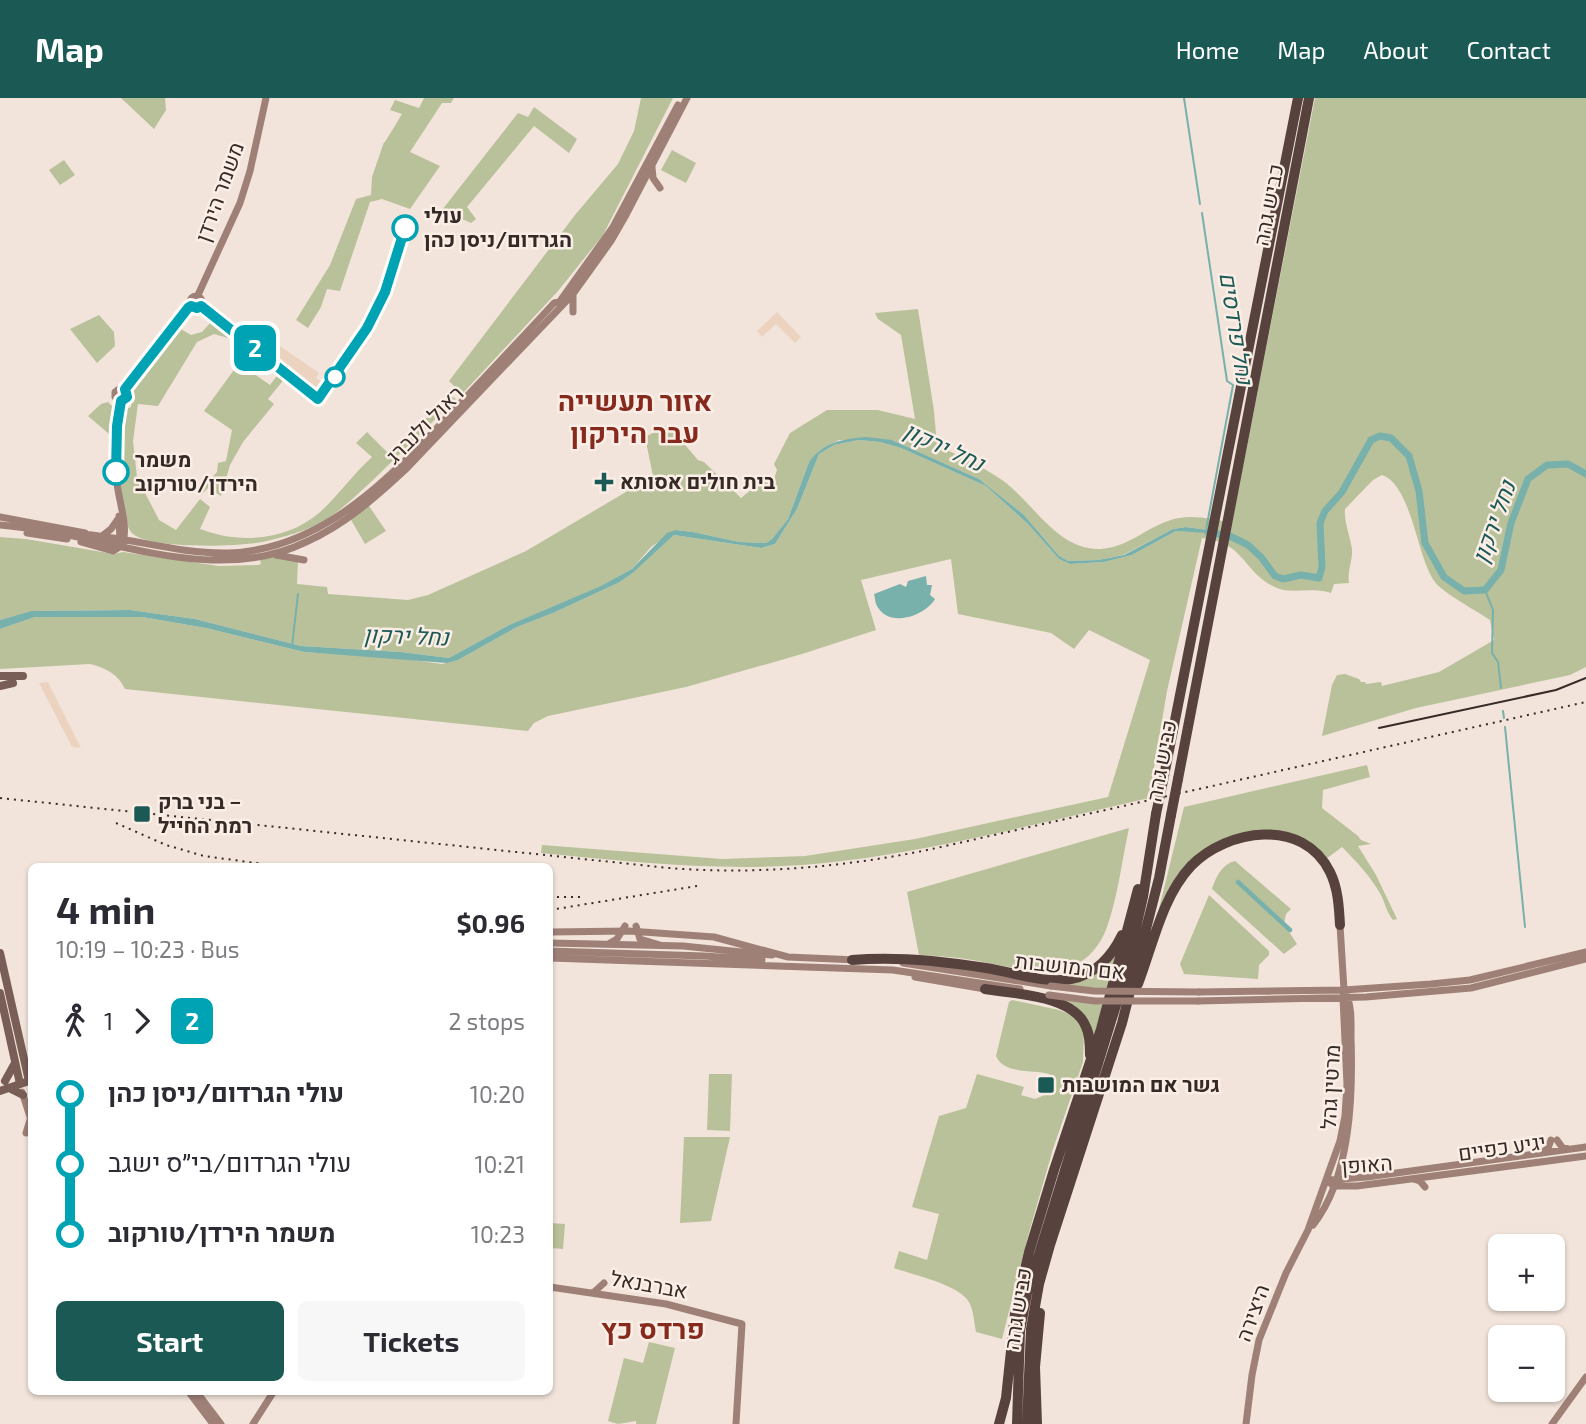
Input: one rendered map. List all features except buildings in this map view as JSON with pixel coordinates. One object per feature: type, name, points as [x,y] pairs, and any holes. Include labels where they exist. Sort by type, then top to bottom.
[{"type":"highway","name":"כביש גהה","points":[[1017,1424],[1020,1331],[1027,1293],[1125,976],[1143,897],[1156,814],[1298,98]]},
{"type":"highway","name":"כביש גהה","points":[[1027,1424],[1031,1329],[1039,1284],[1122,1023],[1159,878],[1310,98]]},
{"type":"highway","points":[[999,1424],[1006,1398],[1016,1313],[1029,1252],[1114,986],[1153,831]]},
{"type":"highway","points":[[1122,1023],[1167,905],[1180,879],[1202,856],[1227,842],[1252,835],[1273,834],[1292,838],[1312,850],[1331,874],[1338,898],[1340,925]]},
{"type":"highway","points":[[852,960],[894,959],[979,967],[1046,979],[1074,978],[1097,967],[1110,955],[1121,937],[1137,895]]},
{"type":"highway","points":[[985,989],[1041,999],[1073,1009],[1088,1030],[1089,1066]]},
{"type":"highway","points":[[1037,1424],[1037,1348],[1051,1240]]},
{"type":"main road","points":[[0,676],[23,676]]},
{"type":"main road","points":[[0,686],[13,683]]},
{"type":"main road","points":[[0,953],[28,1062],[27,1080]]},
{"type":"main road","points":[[0,993],[15,1063],[27,1080]]},
{"type":"main road","points":[[3,1086],[15,1063]]},
{"type":"main road","points":[[3,1086],[27,1080]]},
{"type":"main road","points":[[3,1086],[23,1095]]},
{"type":"street","name":"משמר הירדן","points":[[121,517],[116,453],[121,401],[116,399],[115,392],[119,388],[125,389],[191,306],[197,308],[202,304],[198,295],[240,203],[267,98]]},
{"type":"street","name":"ראול ולנברג","points":[[56,532],[102,540],[214,552],[242,551],[275,545],[317,529],[336,518],[388,477],[467,402],[573,294],[611,241],[652,167],[684,98]]},
{"type":"street","name":"ראול ולנברג","points":[[467,402],[554,303],[560,301],[583,270],[626,205],[684,98]]},
{"type":"street","points":[[652,167],[653,178],[660,188]]},
{"type":"street","points":[[573,294],[573,312]]},
{"type":"street","name":"ראול ולנברג","points":[[121,542],[215,561],[245,560],[304,544],[348,518],[390,484],[443,432],[451,429],[472,408],[467,402]]},
{"type":"street","points":[[0,517],[89,534]]},
{"type":"street","points":[[77,541],[102,540],[121,517]]},
{"type":"street","points":[[0,527],[77,541],[113,551],[121,542],[121,517]]},
{"type":"street","points":[[121,517],[133,537],[148,545]]},
{"type":"street","name":"ראול ולנברג","points":[[0,527],[89,534],[102,540]]},
{"type":"street","points":[[272,554],[304,560]]},
{"type":"street","name":"מרטין גהל","points":[[1332,1182],[1341,1160],[1351,1118],[1353,1084],[1350,1014],[1345,995],[1340,925]]},
{"type":"street","points":[[610,943],[617,939],[625,926]]},
{"type":"street","points":[[636,926],[640,939],[660,945]]},
{"type":"street","name":"אם המושבות","points":[[553,932],[629,931],[714,937],[768,949],[788,957],[933,967],[1094,991],[1199,996]]},
{"type":"street","points":[[553,943],[660,945],[788,957]]},
{"type":"street","points":[[553,951],[704,956],[803,965]]},
{"type":"street","name":"אם המושבות","points":[[1345,995],[1470,980],[1586,952]]},
{"type":"street","name":"אם המושבות","points":[[553,958],[880,969],[1095,1001],[1328,994],[1366,997],[1471,988],[1586,959]]},
{"type":"street","points":[[880,969],[985,989]]},
{"type":"street","points":[[1343,975],[1328,994],[1343,1008]]},
{"type":"street","name":"מרטין גהל","points":[[1332,1182],[1345,1116],[1345,995]]},
{"type":"street","points":[[1350,1014],[1366,997]]},
{"type":"street","points":[[27,1080],[23,1095],[28,1111]]},
{"type":"street","points":[[26,1133],[28,1128]]},
{"type":"street","points":[[1542,1153],[1554,1140],[1562,1147],[1570,1149]]},
{"type":"street","name":"יגיע כפיים","points":[[1424,1173],[1586,1147]]},
{"type":"street","name":"יגיע כפיים","points":[[1424,1173],[1586,1156]]},
{"type":"street","points":[[1341,1160],[1346,1173],[1367,1177]]},
{"type":"street","name":"האופן","points":[[1332,1182],[1424,1173]]},
{"type":"street","name":"האופן","points":[[1332,1182],[1357,1186],[1412,1179],[1424,1173]]},
{"type":"street","points":[[1412,1179],[1420,1181],[1425,1187]]},
{"type":"street","name":"היצירה","points":[[1308,1230],[1327,1199],[1332,1182]]},
{"type":"street","name":"היצירה","points":[[1248,1424],[1252,1375],[1259,1340],[1286,1273],[1332,1182]]},
{"type":"street","points":[[1327,1199],[1339,1191],[1357,1186]]},
{"type":"street","points":[[593,1293],[604,1283]]},
{"type":"street","name":"אברבנאל","points":[[553,1286],[666,1304],[741,1324],[737,1424]]},
{"type":"street","points":[[1552,1424],[1586,1377]]},
{"type":"street","points":[[191,1395],[213,1424]]},
{"type":"street","points":[[199,1395],[221,1424]]},
{"type":"street","points":[[253,1424],[271,1395]]},
{"type":"green space","points":[[121,98],[165,98],[166,110],[154,129]]},
{"type":"green space","points":[[424,98],[454,98],[451,103],[442,103],[410,152],[440,166],[410,209],[382,199],[370,202],[340,291],[327,289],[321,307],[308,328],[296,320],[330,265],[356,199],[371,195],[372,177],[384,142],[402,114],[390,110],[395,100],[419,108]]},
{"type":"green space","points":[[641,98],[673,98],[603,235],[558,291],[462,394],[449,381],[575,215],[618,164],[634,131]]},
{"type":"green space","points":[[1315,98],[1586,98],[1586,667],[1570,675],[1416,708],[1322,736],[1332,685],[1337,675],[1345,674],[1366,684],[1381,682],[1382,686],[1439,672],[1494,640],[1490,620],[1435,582],[1423,557],[1407,507],[1392,482],[1382,475],[1373,480],[1345,509],[1352,549],[1349,583],[1334,584],[1331,593],[1277,588],[1257,575],[1228,546],[1202,538],[1167,691],[1149,798],[881,856],[804,865],[729,867],[541,853],[542,845],[722,859],[805,856],[915,839],[1108,797],[1150,660],[1089,630],[1074,649],[1051,633],[958,614],[951,559],[861,580],[876,630],[686,687],[548,716],[534,723],[528,731],[125,689],[111,672],[90,664],[0,669],[0,629],[35,617],[142,617],[206,628],[304,652],[399,658],[442,664],[458,660],[517,627],[620,582],[674,535],[761,548],[775,544],[797,509],[819,454],[834,445],[859,440],[839,440],[820,450],[809,462],[788,519],[766,543],[739,542],[676,530],[651,547],[632,569],[602,586],[509,625],[449,658],[401,652],[301,646],[195,619],[130,610],[31,611],[0,620],[0,537],[219,566],[258,565],[261,564],[260,560],[278,556],[298,561],[297,584],[327,587],[328,594],[408,600],[428,595],[526,551],[653,476],[645,437],[668,425],[698,460],[704,462],[741,498],[763,480],[767,483],[773,482],[777,470],[774,464],[790,433],[827,410],[878,410],[915,419],[901,335],[878,319],[875,313],[918,309],[937,445],[1002,480],[1059,534],[1071,542],[1100,549],[1127,542],[1160,524],[1184,517],[1232,523]],"holes":[[[859,440],[892,440],[979,479],[1024,515],[1059,556],[1068,561],[1098,560],[1123,555],[1173,529],[1186,527],[1208,532],[1176,531],[1132,555],[1104,562],[1070,564],[1059,559],[1028,524],[986,486],[901,448]]]},
{"type":"green space","points":[[534,107],[577,139],[569,153],[534,126],[467,207],[476,219],[471,223],[442,210],[518,113],[528,117]]},
{"type":"green space","points":[[672,150],[696,163],[686,183],[661,170]]},
{"type":"green space","points":[[64,160],[75,175],[60,185],[49,170]]},
{"type":"green space","points":[[99,315],[114,332],[115,346],[97,363],[70,329]]},
{"type":"green space","points":[[212,321],[230,333],[228,338],[214,334],[197,342],[158,406],[138,404],[133,441],[137,477],[159,520],[176,530],[200,499],[210,507],[200,529],[215,534],[262,537],[292,529],[319,513],[372,457],[356,443],[367,432],[388,453],[451,396],[456,399],[353,499],[312,527],[267,541],[238,545],[196,546],[140,538],[131,532],[122,507],[120,438],[123,411],[131,407],[134,383],[179,328],[191,335],[202,332]]},
{"type":"green space","points":[[239,363],[270,385],[280,372],[286,377],[268,399],[274,404],[243,442],[230,465],[221,496],[208,488],[201,495],[198,493],[217,472],[218,463],[226,461],[232,430],[204,411]]},
{"type":"green space","points":[[108,402],[116,410],[115,439],[88,416],[101,404]]},
{"type":"green space","points":[[367,503],[386,531],[365,544],[350,518]]},
{"type":"green space","points":[[1367,765],[1370,777],[1323,790],[1322,808],[1361,840],[1371,844],[1358,846],[1376,875],[1397,919],[1393,920],[1373,882],[1342,847],[1326,859],[1314,847],[1247,833],[1192,862],[1153,933],[1184,807]]},
{"type":"green space","points":[[1129,828],[1107,927],[1096,947],[1083,960],[1067,968],[1030,970],[966,959],[919,955],[907,892]]},
{"type":"green space","points":[[1235,861],[1291,909],[1286,914],[1284,924],[1297,944],[1284,954],[1212,889],[1223,868]]},
{"type":"green space","points":[[1209,895],[1269,951],[1269,955],[1259,965],[1258,979],[1184,974],[1180,964]]},
{"type":"green space","points":[[1118,952],[1109,990],[1046,983],[1094,972]]},
{"type":"green space","points":[[1057,998],[1104,1005],[1094,1045],[1090,1033]]},
{"type":"green space","points":[[1012,1000],[1074,1016],[1084,1031],[1083,1062],[1053,1149],[1002,1339],[976,1332],[970,1304],[957,1291],[894,1268],[899,1251],[927,1260],[939,1214],[912,1207],[939,1116],[966,1108],[977,1074],[1024,1087],[1021,1095],[1035,1099],[1052,1092],[1054,1085],[1049,1074],[1012,1069],[1000,1062],[996,1056],[1009,1002]]},
{"type":"green space","points":[[709,1074],[732,1074],[730,1131],[707,1130]]},
{"type":"green space","points":[[684,1137],[730,1137],[711,1221],[680,1223]]},
{"type":"green space","points":[[553,1223],[565,1224],[563,1249],[553,1248]]},
{"type":"green space","points":[[649,1342],[675,1348],[656,1424],[636,1424],[636,1421],[618,1424],[608,1421],[624,1358],[643,1363]]},
{"type":"shaded area","points":[[777,312],[801,337],[795,343],[776,324],[762,337],[757,331]]},
{"type":"shaded area","points":[[280,346],[319,373],[316,378],[328,385],[318,399],[269,358]]},
{"type":"shaded area","points":[[48,682],[81,748],[72,747],[39,683]]},
{"type":"water","points":[[866,437],[892,440],[979,479],[1024,515],[1059,556],[1068,561],[1098,560],[1124,555],[1173,529],[1186,527],[1208,530],[1208,533],[1176,531],[1132,555],[1104,562],[1070,564],[1059,559],[1028,524],[986,486],[901,448],[859,440],[834,445],[819,454],[797,509],[775,544],[761,548],[674,535],[620,582],[517,627],[458,660],[447,663],[304,652],[206,628],[142,617],[35,617],[0,629],[0,620],[31,611],[130,610],[195,619],[301,646],[401,652],[449,658],[509,625],[601,586],[632,569],[667,533],[676,530],[739,542],[766,543],[788,519],[809,462],[815,455],[834,443]]},
{"type":"water","points":[[926,576],[927,585],[932,585],[930,595],[935,599],[923,611],[906,618],[888,616],[881,612],[874,594],[900,584],[906,587],[908,581]]},
{"type":"waterway","name":"נחל פרדסים","points":[[1184,98],[1200,204]]},
{"type":"waterway","name":"נחל פרדסים","points":[[1202,213],[1227,381],[1233,385],[1206,530]]},
{"type":"waterway","name":"נחל ירקון","points":[[1208,532],[1232,537],[1248,545],[1275,576],[1283,579],[1301,575],[1319,578],[1322,567],[1320,523],[1325,511],[1342,492],[1371,440],[1380,436],[1391,438],[1409,456],[1419,491],[1425,543],[1444,577],[1464,591],[1485,590],[1501,570],[1511,523],[1528,479],[1547,465],[1568,464],[1586,474]]},
{"type":"waterway","points":[[1485,590],[1493,610],[1492,653],[1498,662],[1501,688]]},
{"type":"waterway","points":[[292,646],[298,594]]},
{"type":"waterway","points":[[1503,711],[1504,718]]},
{"type":"waterway","points":[[1505,727],[1525,927]]},
{"type":"waterway","points":[[1238,882],[1290,930]]},
{"type":"tram line","points":[[1379,728],[1556,690],[1586,678]]},
{"type":"railway","points":[[0,798],[669,868],[768,870],[867,861],[932,849],[1586,702]]},
{"type":"railway","points":[[116,823],[166,845],[204,856],[256,863]]},
{"type":"railway","points":[[553,910],[697,886]]},
{"type":"railway","points":[[553,897],[581,897]]},
{"type":"bus line","name":"2","points":[[116,472],[118,416],[121,401],[127,397],[125,389],[188,308],[201,306],[318,399],[367,328],[385,292],[405,228]]},
{"type":"place","name":"עולי הגרדום/ניסן כהן","points":[[405,228]]},
{"type":"place","name":"משמר הירדן/טורקוב","points":[[116,472]]},
{"type":"place","name":"בית חולים אסותא","points":[[604,482]]},
{"type":"place","name":"בני ברק – רמת החייל","points":[[142,814]]},
{"type":"place","name":"גשר אם המושבות","points":[[1046,1085]]},
{"type":"district","name":"אזור תעשייה עבר הירקון","points":[[635,417]]},
{"type":"district","name":"פרדס כץ","points":[[653,1329]]}]
